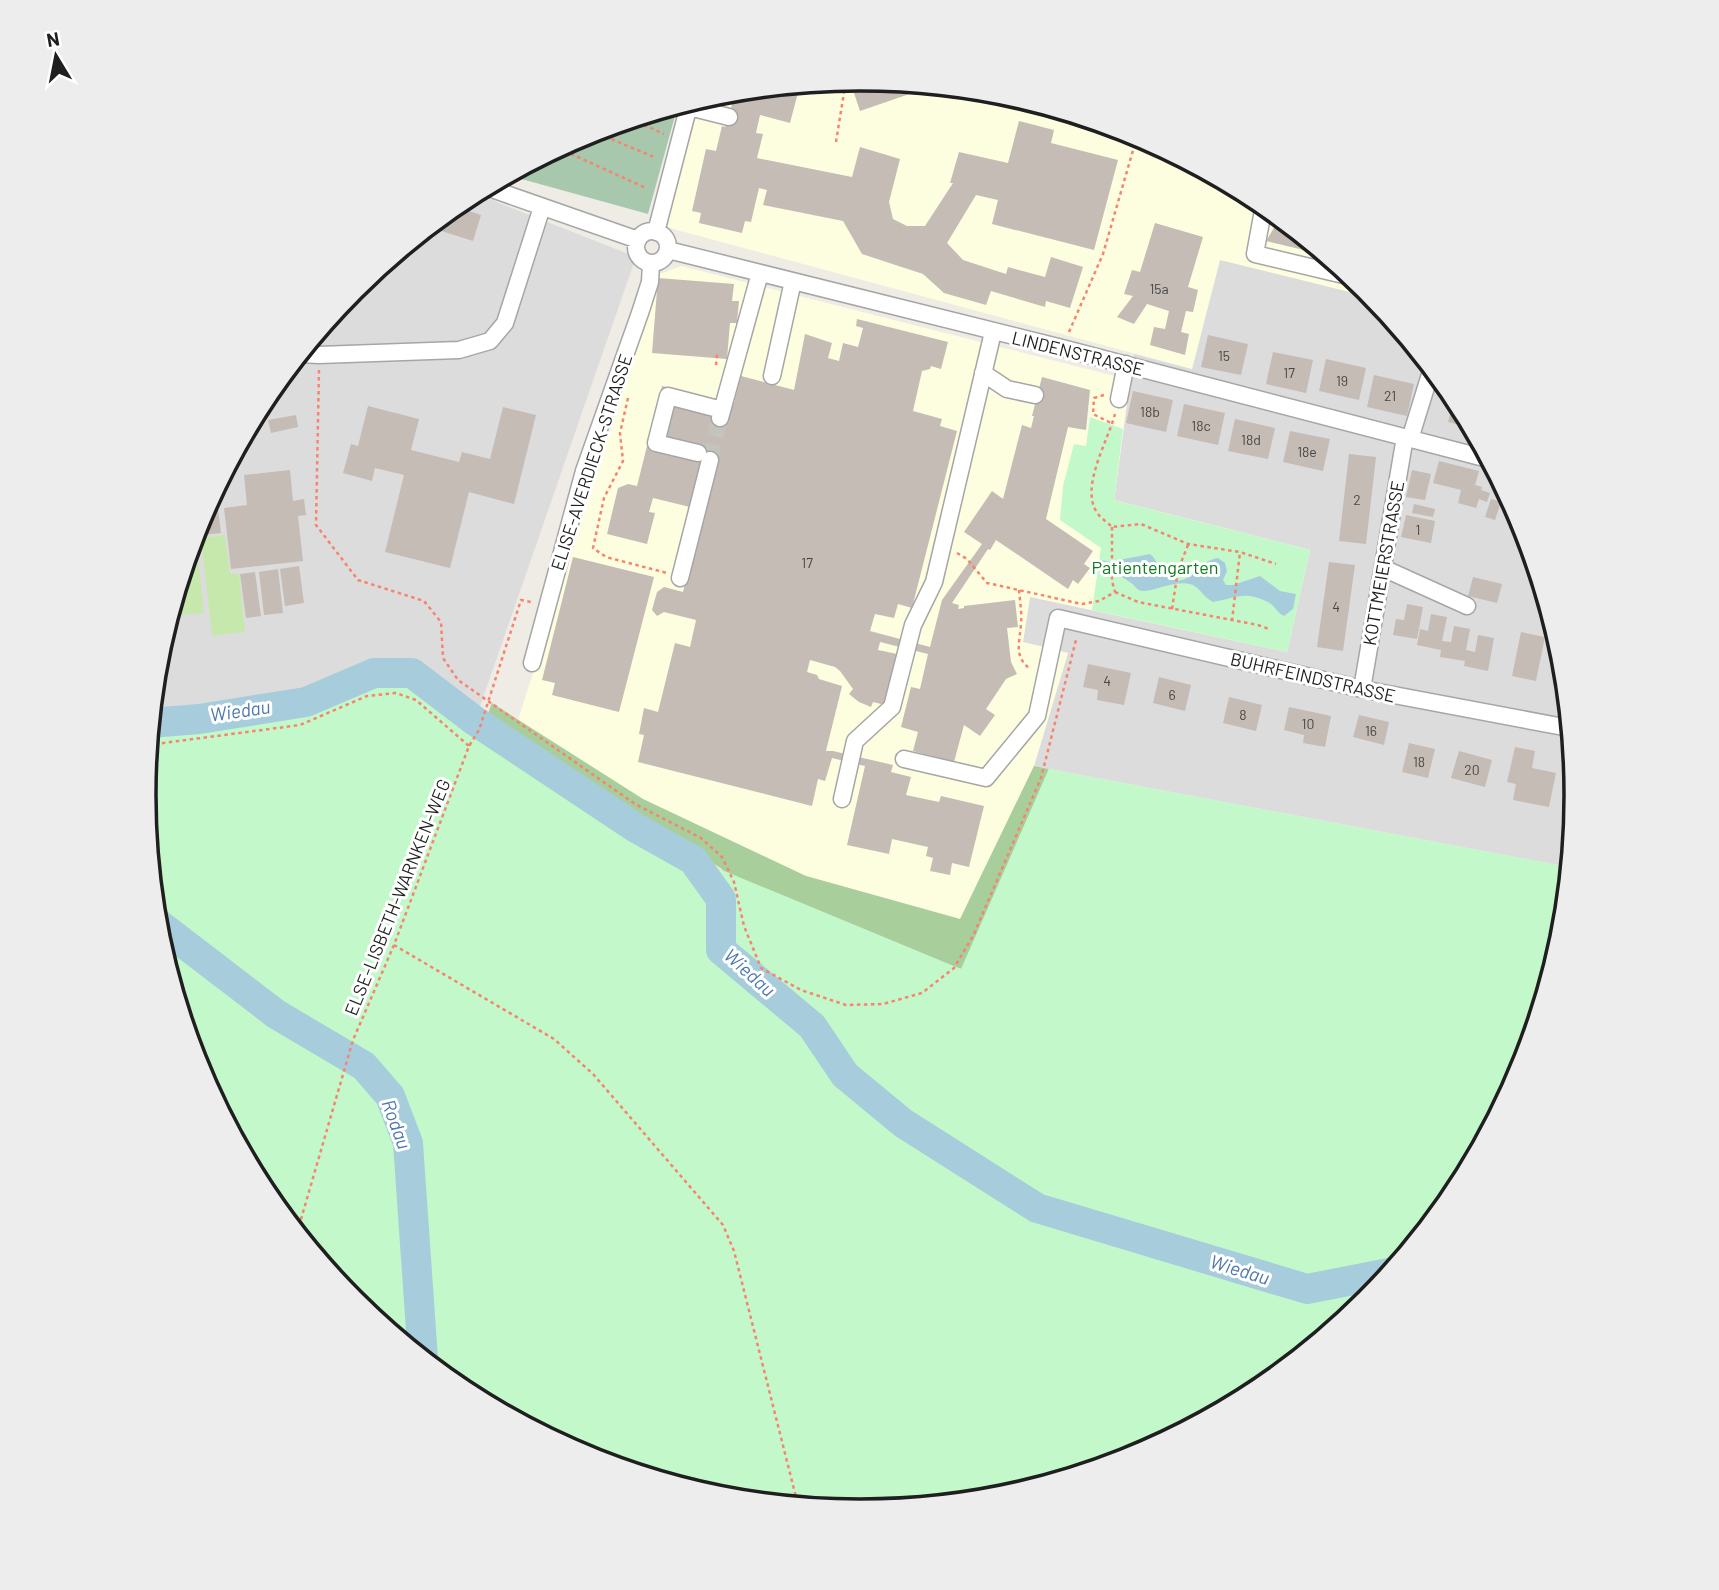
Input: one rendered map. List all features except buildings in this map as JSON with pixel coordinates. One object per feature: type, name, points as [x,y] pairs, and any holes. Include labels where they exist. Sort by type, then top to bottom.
[{"type":"street","points":[[704,109],[729,117]]},
{"type":"street","points":[[656,232],[687,113]]},
{"type":"street","points":[[498,191],[638,240]]},
{"type":"street","points":[[310,355],[459,350],[490,341],[505,323],[542,207]]},
{"type":"street","points":[[1262,218],[1255,254],[1330,272]]},
{"type":"street","points":[[646,232],[656,232],[666,240],[667,250],[662,260],[651,263],[643,260],[637,253],[638,240],[646,232]]},
{"type":"street","name":"LINDENSTRASSE","points":[[667,250],[1126,364],[1476,456]]},
{"type":"street","name":"ELISE-AVERDIECK-STRASSE","points":[[532,663],[584,471],[650,282],[651,263]]},
{"type":"street","points":[[680,578],[704,456],[656,443],[668,396],[721,414],[760,272]]},
{"type":"street","points":[[772,376],[793,281]]},
{"type":"street","points":[[842,799],[855,741],[892,707],[913,625],[934,582],[993,332]]},
{"type":"street","points":[[1119,399],[1126,364]]},
{"type":"street","points":[[983,373],[1007,389],[1035,395]]},
{"type":"street","name":"KOTTMEIERSTRASSE","points":[[1362,689],[1407,438],[1428,380]]},
{"type":"street","points":[[1382,568],[1467,606]]},
{"type":"street","name":"BUHRFEINDSTRASSE","points":[[1045,681],[1058,618],[1362,689],[1560,726]]},
{"type":"street","points":[[904,759],[986,778],[1037,716],[1045,681]]},
{"type":"path","points":[[836,142],[844,92]]},
{"type":"path","points":[[644,125],[680,141]]},
{"type":"path","points":[[608,138],[653,157]]},
{"type":"path","points":[[1062,348],[1103,254],[1134,147]]},
{"type":"path","points":[[571,154],[646,188]]},
{"type":"path","points":[[319,355],[316,525],[358,580],[424,601],[441,622],[443,658],[458,680],[635,804],[701,838],[722,857],[734,882],[744,926],[761,968],[801,990],[846,1005],[883,1004],[922,993],[954,968],[973,936],[1041,778],[1080,623]]},
{"type":"path","points":[[631,389],[621,423],[623,461],[604,498],[593,548],[606,557],[680,578]]},
{"type":"path","points":[[1113,424],[1093,414],[1094,398],[1102,395],[1119,399],[1113,424],[1093,477],[1092,486],[1094,509],[1112,527],[1112,573],[1115,592]]},
{"type":"path","points":[[1112,527],[1141,524],[1188,544],[1240,552],[1276,564]]},
{"type":"path","points":[[1172,609],[1178,570],[1188,544]]},
{"type":"path","points":[[1232,621],[1240,552]]},
{"type":"path","points":[[967,559],[986,583],[1082,604],[1099,601],[1115,592]]},
{"type":"path","points":[[1019,590],[1021,623],[1018,654],[1023,663],[1045,681]]},
{"type":"path","points":[[1115,592],[1138,602],[1269,629]]},
{"type":"path","name":"ELSE-LISBETH-WARNKEN-WEG","points":[[300,1223],[353,1040],[394,945],[469,746],[479,730],[489,704],[521,600],[547,605]]},
{"type":"path","points":[[158,744],[300,725],[367,696],[396,693],[416,699],[469,746]]},
{"type":"path","points":[[394,945],[554,1039],[593,1074],[723,1225],[734,1251],[796,1495]]},
{"type":"shaded area","points":[[860,91],[951,97],[1042,115],[1086,128],[1171,164],[1212,185],[1288,236],[1352,293],[1220,260],[1192,369],[666,227],[698,110],[768,97],[813,93]]},
{"type":"shaded area","points":[[675,116],[648,214],[520,179],[590,145]]},
{"type":"shaded area","points":[[487,198],[636,257],[475,721],[306,702],[160,722],[179,613],[209,526],[250,443],[301,366],[330,331],[395,266],[431,236]]},
{"type":"shaded area","points":[[1220,259],[1352,292],[1418,366],[1445,404],[1491,484],[1510,526],[1540,613],[1550,658],[1562,749],[1564,795],[1559,865],[1034,766],[1068,653],[1023,642],[1030,596],[1310,550],[1114,500],[1134,354],[1192,369]]},
{"type":"shaded area","points":[[681,266],[1130,380],[1114,500],[1310,550],[1287,652],[1030,597],[1023,642],[1068,653],[1034,766],[961,919],[806,876],[643,799],[518,720],[660,274]]},
{"type":"green space","name":"Patientengarten","points":[[1090,417],[1123,429],[1114,500],[1310,550],[1287,652],[1092,610],[1101,548],[1060,520],[1063,486],[1074,444],[1086,446]]},
{"type":"green space","points":[[225,535],[230,574],[239,574],[245,632],[212,636],[202,545],[205,538]]},
{"type":"green space","points":[[198,556],[204,613],[179,615]]},
{"type":"green space","points":[[388,661],[416,664],[493,722],[722,870],[961,969],[1049,769],[1559,865],[1550,932],[1540,977],[1510,1064],[1491,1106],[1445,1186],[1418,1224],[1389,1259],[1324,1324],[1288,1354],[1211,1405],[1171,1426],[1086,1462],[1042,1475],[951,1493],[860,1499],[813,1497],[768,1493],[677,1475],[590,1445],[507,1405],[431,1354],[395,1324],[330,1259],[301,1224],[250,1147],[209,1064],[179,977],[162,887],[156,795],[161,713],[291,696],[323,686],[352,672]]},
{"type":"green space","points":[[492,703],[643,799],[806,876],[960,919],[1034,766],[1049,769],[962,969],[726,898],[722,869],[686,846],[475,748]]},
{"type":"water","points":[[1150,554],[1163,574],[1174,580],[1187,578],[1204,564],[1218,558],[1225,563],[1227,571],[1223,580],[1226,585],[1260,576],[1280,591],[1296,594],[1293,609],[1284,616],[1268,602],[1253,596],[1213,602],[1196,587],[1186,583],[1139,590],[1123,578],[1097,567],[1098,559],[1109,562]]},
{"type":"waterway","name":"Wiedau","points":[[160,722],[199,719],[306,702],[374,673],[412,673],[475,721],[636,828],[693,860],[721,899],[721,950],[812,1026],[845,1075],[903,1123],[1037,1208],[1307,1289],[1373,1276]]},
{"type":"waterway","name":"Rodau","points":[[169,932],[276,1014],[364,1066],[390,1096],[408,1143],[422,1347]]},
{"type":"tunnel","points":[[710,460],[720,418]]}]
